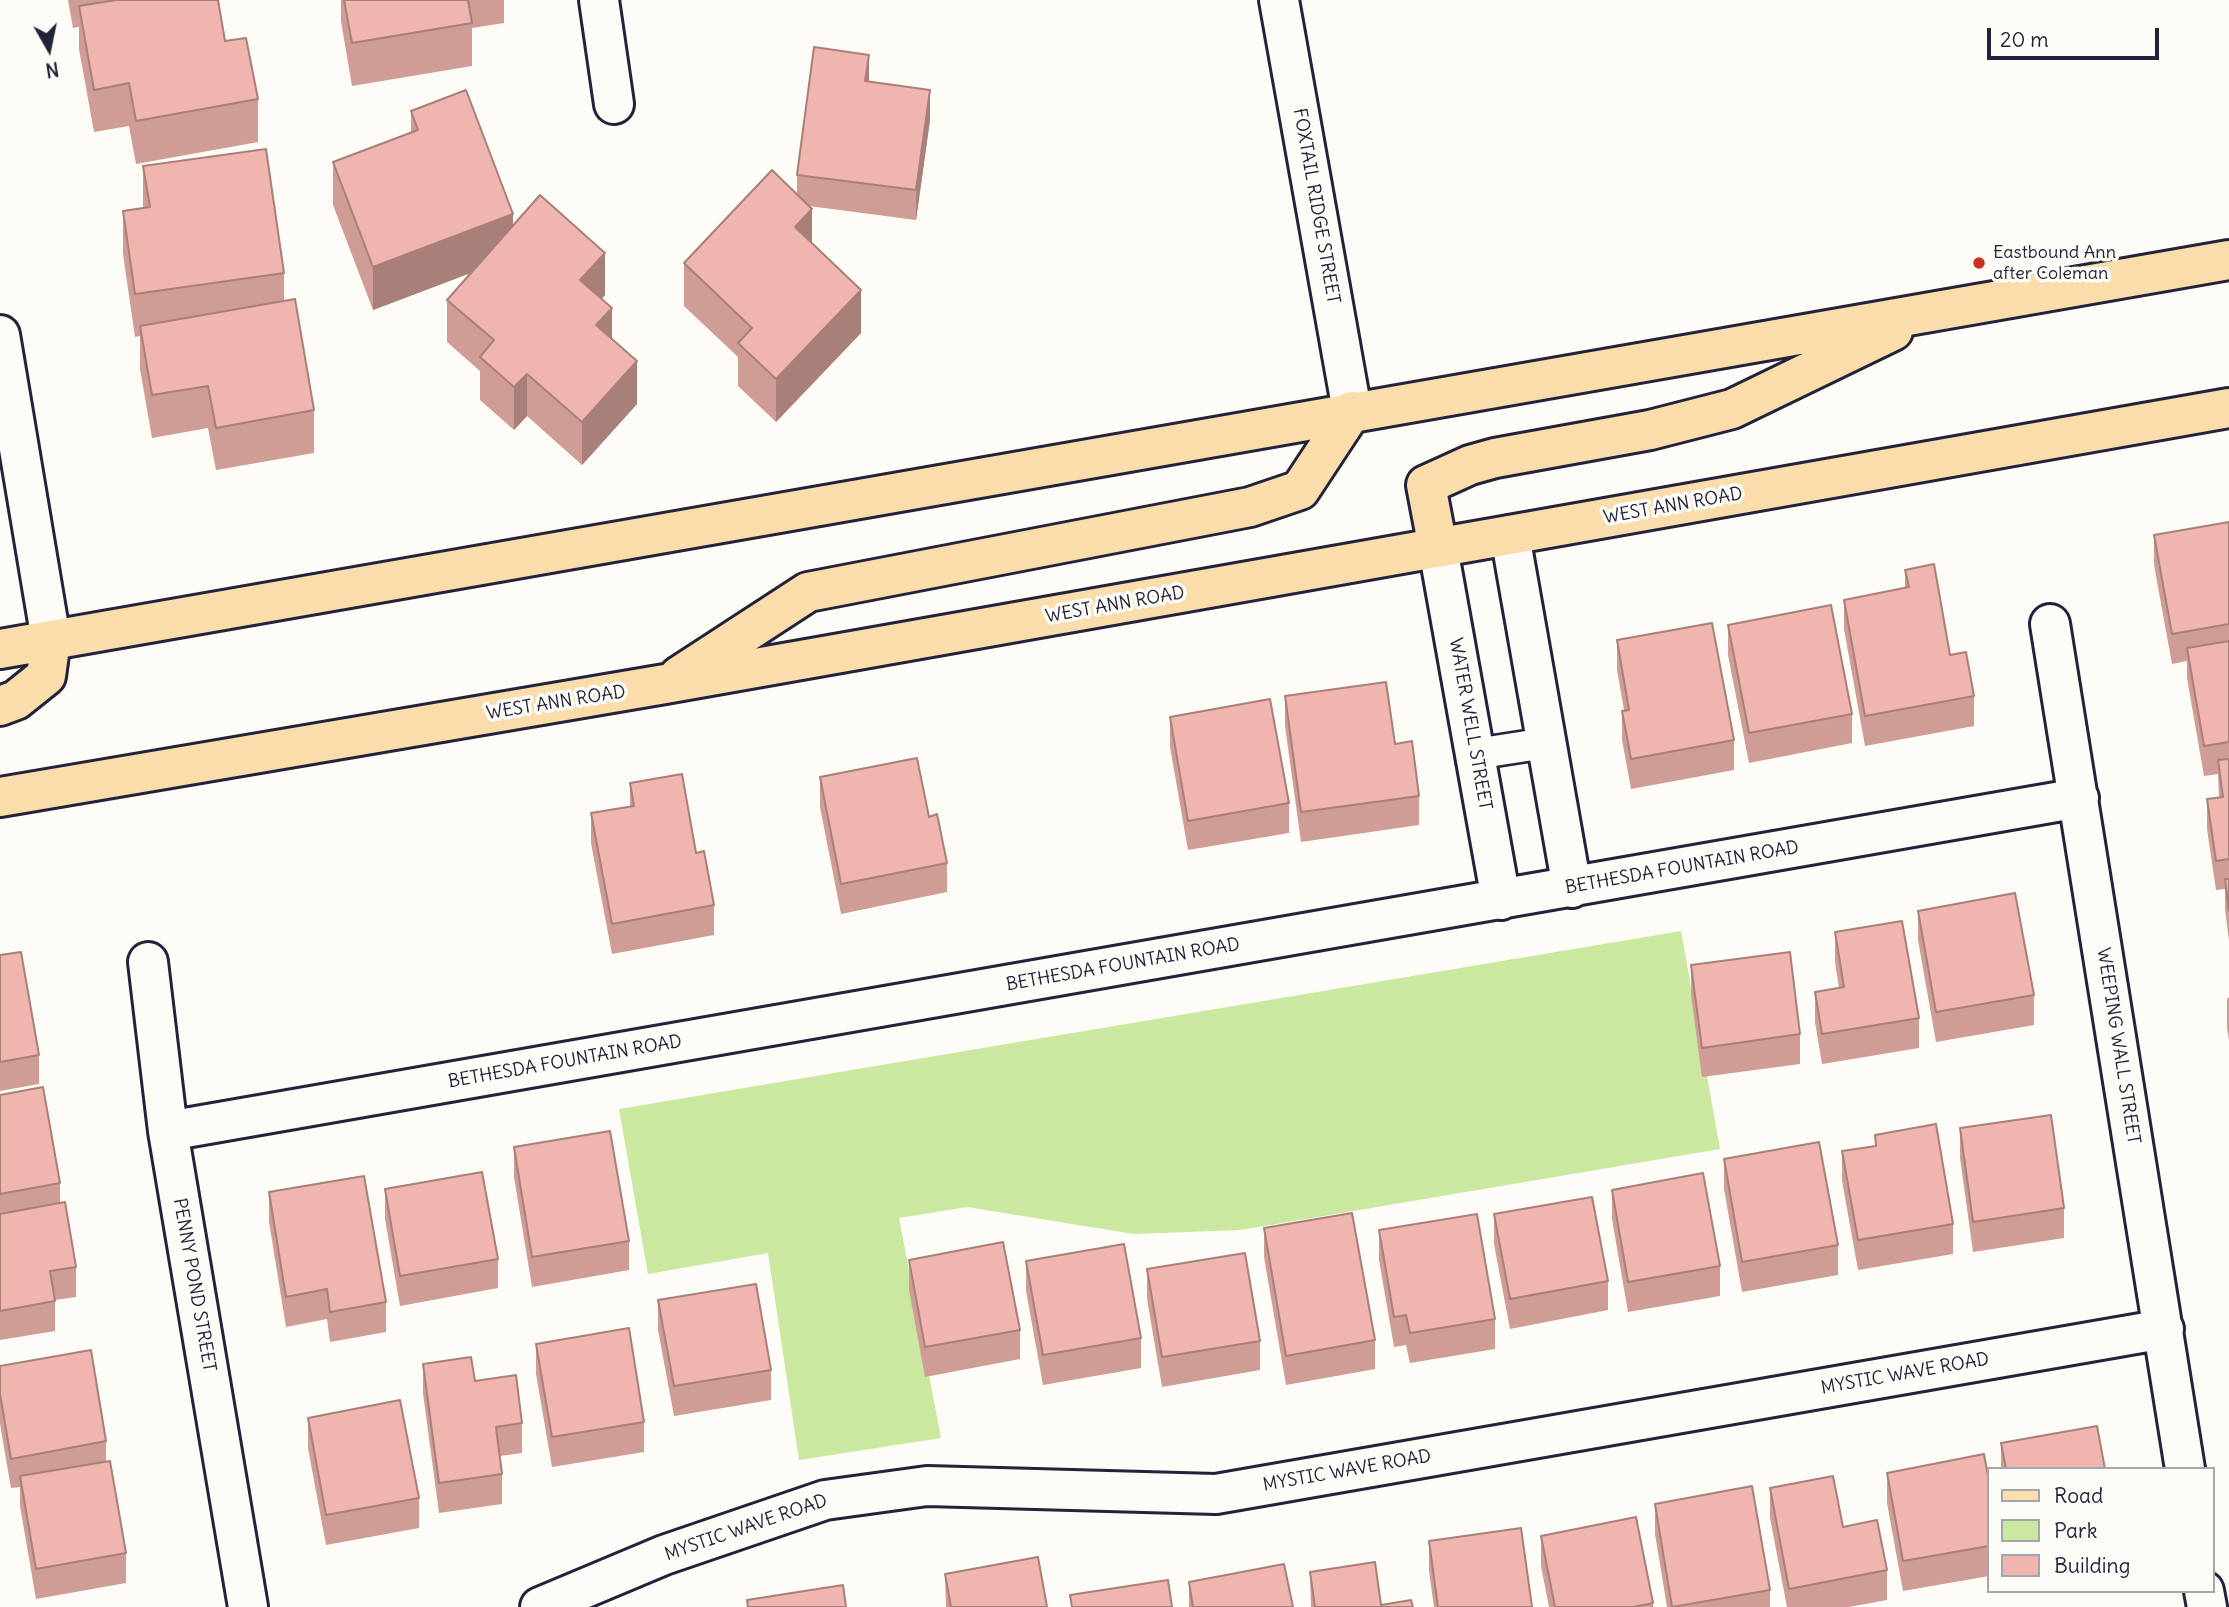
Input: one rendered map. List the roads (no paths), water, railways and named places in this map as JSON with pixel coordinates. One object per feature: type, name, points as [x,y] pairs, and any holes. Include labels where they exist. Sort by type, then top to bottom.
[{"type":"main road","points":[[0,649],[2229,260]]},
{"type":"main road","points":[[1438,548],[1426,485],[1471,465],[1495,458],[1650,429],[1732,409],[1804,372],[1939,310]]},
{"type":"main road","name":"WEST ANN ROAD","points":[[0,797],[665,684],[2229,408]]},
{"type":"main road","points":[[665,684],[808,592],[1250,507],[1300,490],[1352,411]]},
{"type":"main road","points":[[0,706],[16,700],[46,676],[51,640]]},
{"type":"street","points":[[599,0],[614,104]]},
{"type":"street","name":"FOXTAIL RIDGE STREET","points":[[1279,0],[1352,411]]},
{"type":"street","points":[[0,335],[51,640]]},
{"type":"street","points":[[1510,535],[1573,888]]},
{"type":"street","name":"WATER WELL STREET","points":[[1438,548],[1501,900]]},
{"type":"street","name":"WEEPING WALL STREET","points":[[2050,624],[2185,1467]]},
{"type":"street","name":"BETHESDA FOUNTAIN ROAD","points":[[168,1131],[2079,798]]},
{"type":"street","name":"PENNY POND STREET","points":[[148,962],[168,1131],[248,1607]]},
{"type":"street","name":"MYSTIC WAVE ROAD","points":[[540,1607],[664,1555],[825,1500],[926,1486],[1216,1494],[2164,1329]]},
{"type":"lane","points":[[1475,754],[1546,743]]},
{"type":"place","name":"Eastbound Ann after Coleman","points":[[1979,263]]}]
